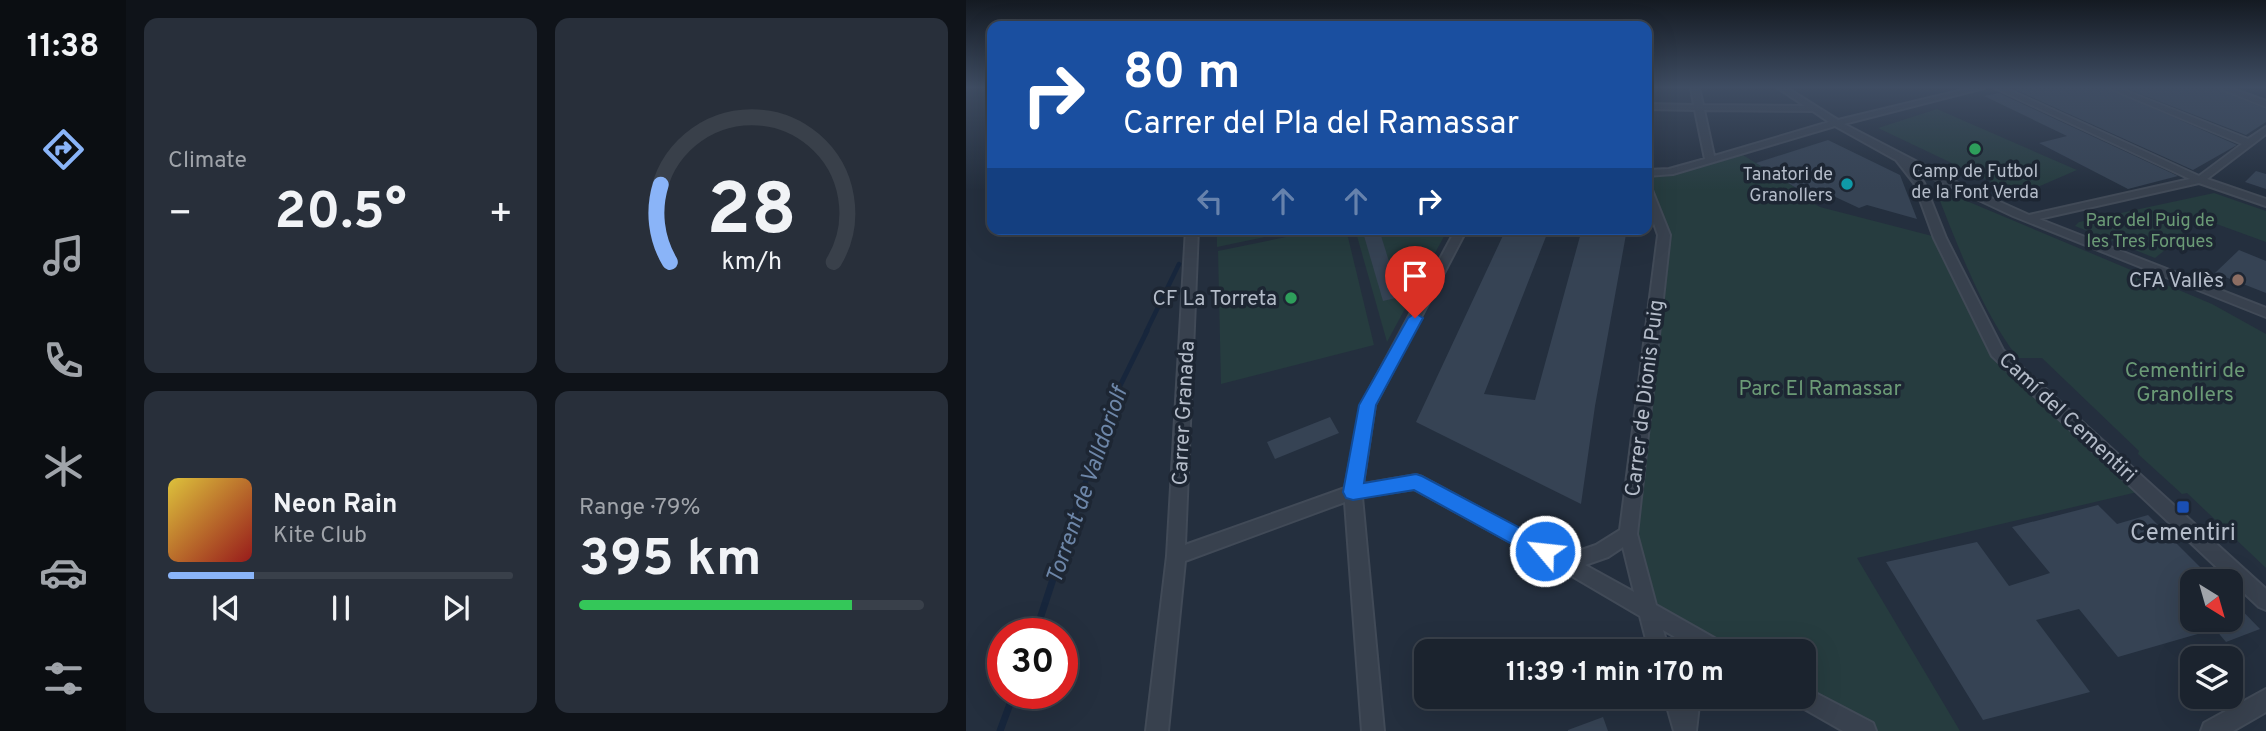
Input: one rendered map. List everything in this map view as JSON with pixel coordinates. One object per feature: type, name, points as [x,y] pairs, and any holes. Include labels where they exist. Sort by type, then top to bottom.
[{"type":"street","points":[[1702,122],[1710,160]]},
{"type":"street","points":[[1802,122],[1812,129]]},
{"type":"street","points":[[1831,122],[1901,160],[2031,217],[2266,313]]},
{"type":"street","points":[[1652,173],[1670,172],[1841,122]]},
{"type":"street","points":[[2074,122],[2200,180],[2266,203]]},
{"type":"street","points":[[2197,122],[2249,143]]},
{"type":"street","points":[[2031,217],[2200,180],[2266,130]]},
{"type":"street","name":"Camí del Cementiri","points":[[1901,160],[1919,183],[1940,238],[1997,353],[2266,601]]},
{"type":"street","name":"Carrer de Dionis Puig","points":[[1652,204],[1664,236],[1629,534],[1655,639]]},
{"type":"street","name":"Carrer Granada","points":[[1157,731],[1176,556],[1192,235]]},
{"type":"street","points":[[1374,731],[1353,492],[1368,405],[1459,235]]},
{"type":"street","points":[[1176,556],[1353,492],[1416,482],[1566,563],[1698,639]]},
{"type":"street","points":[[1566,563],[1602,551],[1629,534]]},
{"type":"street","points":[[2213,731],[2266,699]]},
{"type":"street","points":[[1816,704],[1865,731]]},
{"type":"street","points":[[1678,709],[1685,731]]},
{"type":"street","points":[[1685,731],[1688,709]]},
{"type":"green space","name":"Camp de Futbol de la Font Verda","points":[[1896,122],[1967,122],[2077,170],[2019,195],[1878,128]]},
{"type":"green space","name":"Parc El Ramassar","points":[[1738,152],[1814,199],[1809,201],[1820,207],[1940,238],[1997,353],[2146,490],[1857,558],[1960,731],[1865,731],[1816,703],[1816,639],[1698,639],[1645,608],[1629,534],[1664,236],[1652,204],[1652,173],[1670,172]]},
{"type":"green space","name":"Cementiri de Granollers","points":[[1943,191],[2212,304],[2266,334],[2266,568],[2187,493],[2182,494],[2138,454],[2139,451],[2042,358],[2018,358],[2005,340],[1972,279],[1937,193]]},
{"type":"green space","name":"Parc del Puig de les Tres Forques","points":[[2214,193],[2266,211],[2266,242],[2211,222],[2197,220],[2184,229],[2185,234],[2155,258],[2075,226],[2079,222]]},
{"type":"green space","points":[[1217,235],[1275,235],[1217,247]]},
{"type":"green space","name":"CF La Torreta","points":[[1296,235],[1347,235],[1374,345],[1221,384],[1218,251]]},
{"type":"green space","points":[[1357,235],[1445,235],[1387,342]]},
{"type":"building","points":[[2038,122],[2062,122],[2178,176],[2128,189],[2039,143],[2067,136]]},
{"type":"building","points":[[2087,122],[2185,122],[2237,145],[2193,170]]},
{"type":"building","points":[[2213,122],[2266,122],[2246,135]]},
{"type":"building","name":"Tanatori de Granollers","points":[[1828,140],[1900,175],[1917,219],[1867,205],[1859,208],[1829,194],[1814,199],[1756,163]]},
{"type":"building","points":[[2256,171],[2266,174],[2266,189],[2245,182]]},
{"type":"building","points":[[1364,235],[1381,235],[1400,297],[1383,301]]},
{"type":"building","points":[[1503,235],[1547,235],[1484,394],[1535,400],[1580,235],[1626,235],[1595,406],[1581,504],[1416,422]]},
{"type":"building","points":[[2239,250],[2266,261],[2266,293],[2215,273]]},
{"type":"building","points":[[1330,417],[1339,433],[1275,459],[1267,442]]},
{"type":"building","points":[[2098,505],[2117,524],[2148,515],[2202,569],[2180,569],[2180,632],[2205,632],[2118,657],[2079,609],[2036,620],[2090,692],[1983,720],[1886,562],[1977,542],[2009,586],[2050,573],[2012,527]]},
{"type":"building","points":[[2244,612],[2260,629],[2226,642],[2218,632],[2244,632]]},
{"type":"building","points":[[1603,717],[1608,731],[1568,731],[1568,730]]},
{"type":"waterway","name":"Torrent de Valldoriolf","points":[[1146,332],[1179,264]]},
{"type":"waterway","name":"Torrent de Valldoriolf","points":[[1077,508],[1111,404],[1147,331]]},
{"type":"waterway","name":"Torrent de Valldoriolf","points":[[1040,618],[1077,506]]},
{"type":"waterway","name":"Torrent de Valldoriolf","points":[[1000,731],[1008,709]]},
{"type":"place","name":"Camp de Futbol de la Font Verda","points":[[1975,149]]},
{"type":"place","name":"Tanatori de Granollers","points":[[1847,184]]},
{"type":"place","name":"CFA Vallès","points":[[2238,280]]},
{"type":"place","name":"CF La Torreta","points":[[1291,298]]},
{"type":"place","name":"Cementiri","points":[[2183,507]]},
{"type":"route","points":[[1415,318],[1368,405],[1353,492],[1416,482],[1545,551]]}]
